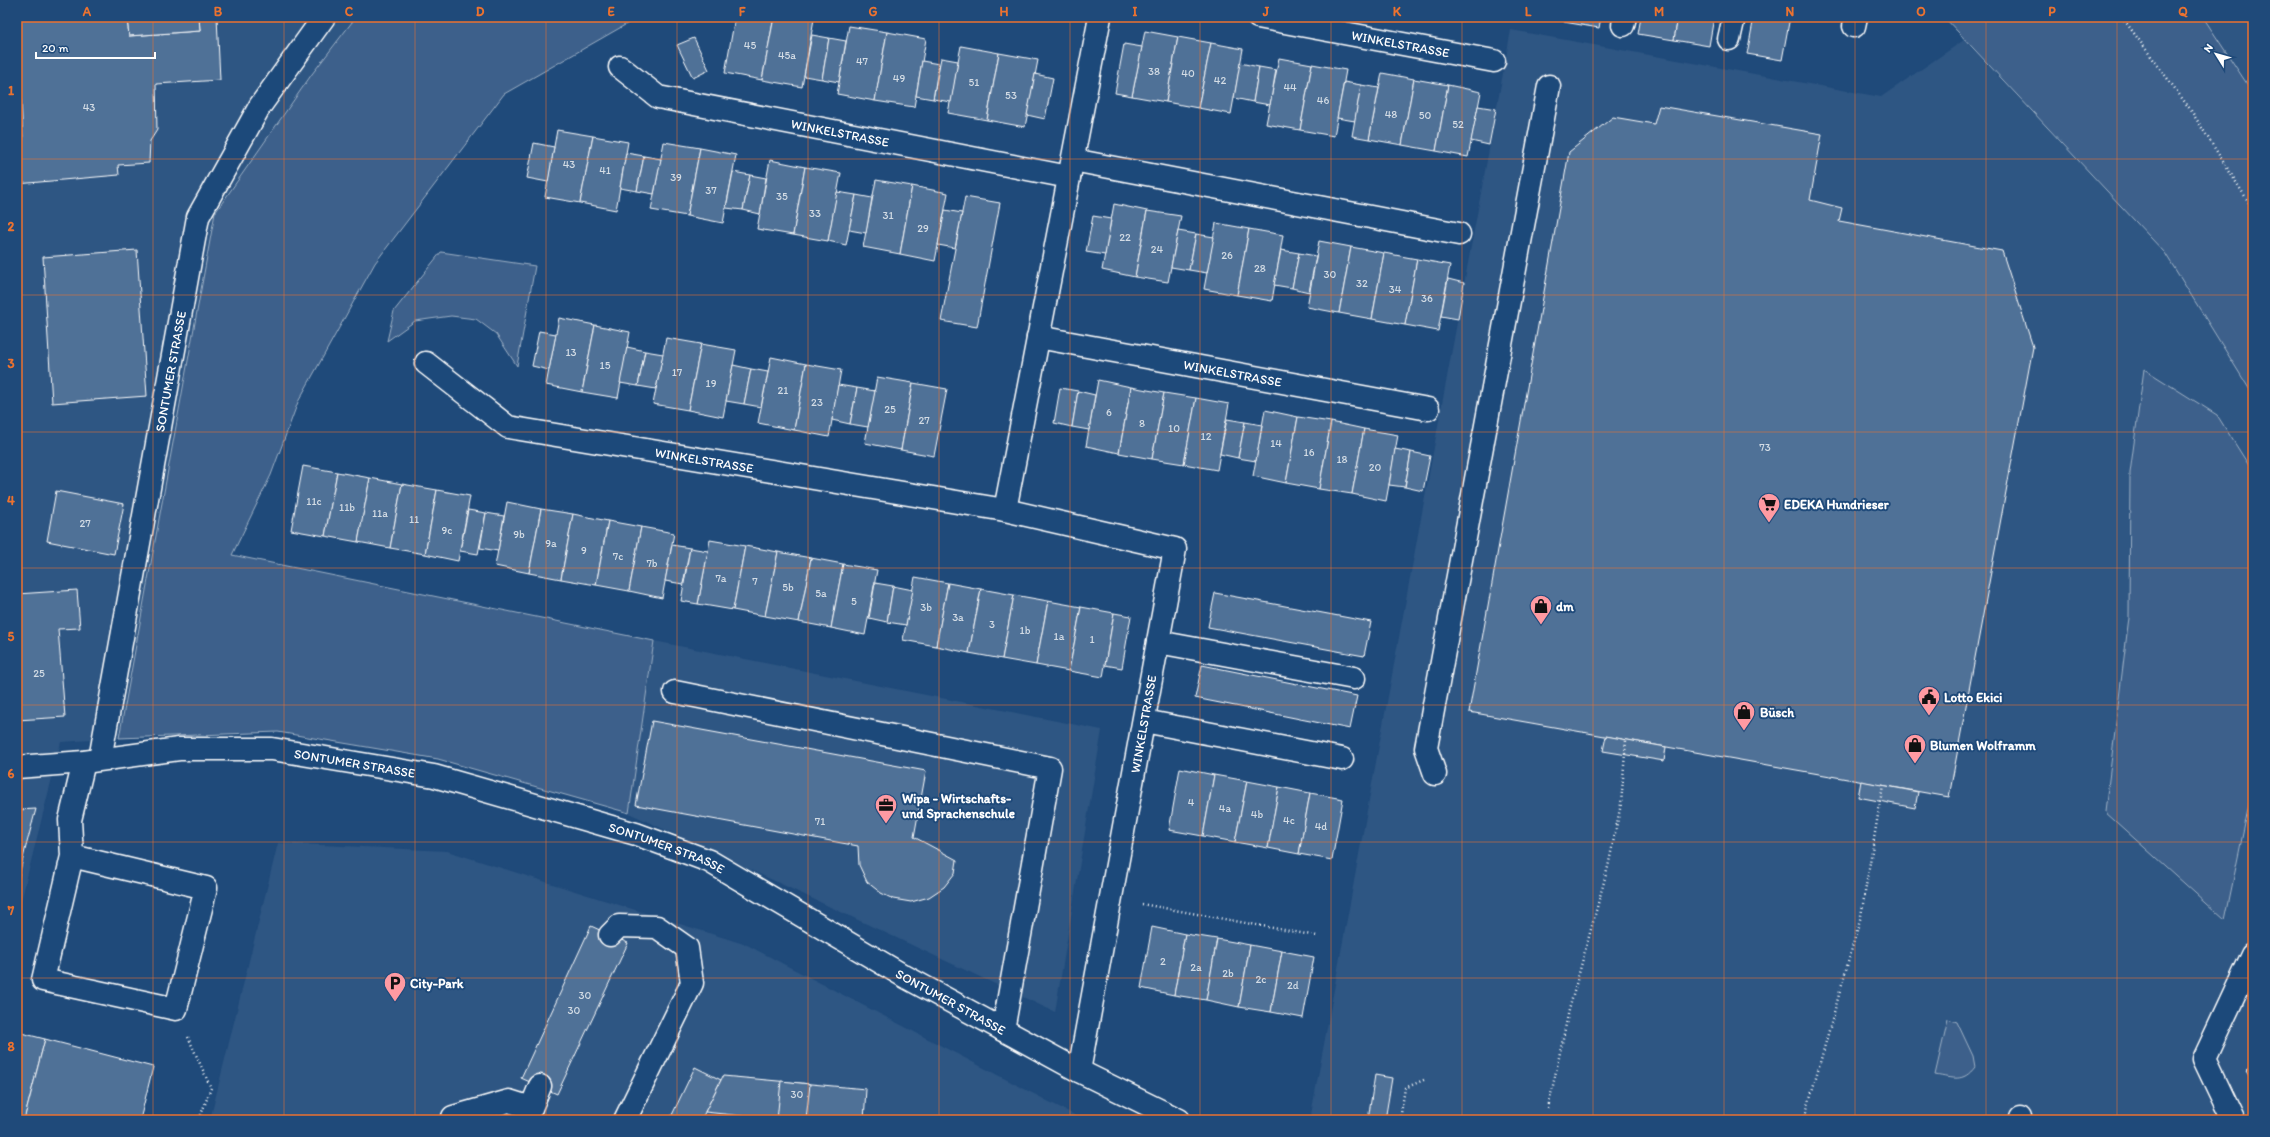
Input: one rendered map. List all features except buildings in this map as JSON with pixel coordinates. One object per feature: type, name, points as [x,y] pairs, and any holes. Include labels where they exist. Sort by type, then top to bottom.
[{"type":"street","name":"SONTUMER STRASSE","points":[[92,761],[198,217],[260,106],[324,17]]},
{"type":"street","points":[[1005,510],[1100,17]]},
{"type":"street","name":"WINKELSTRASSE","points":[[1258,17],[1494,61]]},
{"type":"street","points":[[1729,39],[1734,17]]},
{"type":"street","name":"WINKELSTRASSE","points":[[620,67],[658,97],[1459,234]]},
{"type":"street","points":[[1435,774],[1426,748],[1549,86]]},
{"type":"street","name":"WINKELSTRASSE","points":[[1038,337],[1428,409]]},
{"type":"street","name":"WINKELSTRASSE","points":[[426,362],[508,427],[1005,510],[1175,549],[1079,1071]]},
{"type":"street","points":[[1158,642],[1354,678]]},
{"type":"street","points":[[675,692],[1050,768],[1003,1030]]},
{"type":"street","points":[[1144,721],[1342,759]]},
{"type":"street","name":"SONTUMER STRASSE","points":[[17,767],[92,761],[179,749],[272,749],[434,776],[636,834],[709,861],[904,976],[1079,1071],[1179,1120]]},
{"type":"street","points":[[72,856],[206,888],[176,1010],[43,980],[72,856],[70,820],[92,761]]},
{"type":"street","points":[[610,935],[619,926],[657,927],[687,948],[692,982],[625,1120]]},
{"type":"street","points":[[2233,1120],[2204,1059],[2253,954]]},
{"type":"street","points":[[453,1117],[509,1101],[531,1108],[540,1086]]},
{"type":"path","points":[[2122,17],[2190,109],[2253,209]]},
{"type":"path","points":[[1548,1109],[1569,1010],[1608,867],[1621,804],[1626,740]]},
{"type":"path","points":[[1804,1120],[1861,916],[1883,786]]},
{"type":"path","points":[[1112,898],[1317,936]]},
{"type":"path","points":[[176,1010],[211,1088],[199,1120]]},
{"type":"path","points":[[1400,1120],[1405,1088],[1426,1079]]},
{"type":"shaded area","points":[[17,17],[356,17],[312,74],[215,213],[119,738],[61,742],[17,917]]},
{"type":"shaded area","points":[[356,17],[639,17],[504,94],[375,263],[298,402],[271,475],[232,555],[654,641],[629,813],[438,759],[278,732],[119,738],[215,213],[312,74]]},
{"type":"shaded area","points":[[1944,17],[2203,17],[2253,93],[2253,395],[2165,253]]},
{"type":"shaded area","points":[[2203,17],[2253,17],[2253,93]]},
{"type":"shaded area","points":[[1511,30],[1881,97],[1964,40],[2165,253],[2253,395],[2253,1120],[1310,1120]]},
{"type":"shaded area","points":[[441,252],[535,266],[517,366],[496,334],[476,319],[451,316],[415,321],[387,341],[394,311]]},
{"type":"shaded area","points":[[2144,369],[2217,415],[2253,472],[2253,785],[2225,920],[2105,812],[2129,617],[2130,473]]},
{"type":"shaded area","points":[[654,641],[1102,730],[1055,1012],[629,813]]},
{"type":"shaded area","name":"City-Park","points":[[278,843],[447,851],[747,945],[1084,1120],[210,1120]]},
{"type":"shaded area","points":[[1948,1019],[1957,1022],[1973,1056],[1975,1067],[1971,1072],[1957,1078],[1935,1075]]},
{"type":"place","name":"EDEKA Hundrieser","points":[[1769,524]]},
{"type":"place","name":"dm","points":[[1541,626]]},
{"type":"place","name":"Lotto Ekici","points":[[1929,716]]},
{"type":"place","name":"Büsch","points":[[1744,732]]},
{"type":"place","name":"Blumen Wolframm","points":[[1915,764]]},
{"type":"place","name":"Wipa - Wirtschafts- und Sprachenschule","points":[[886,824]]},
{"type":"place","name":"City-Park","points":[[395,1002]]}]
